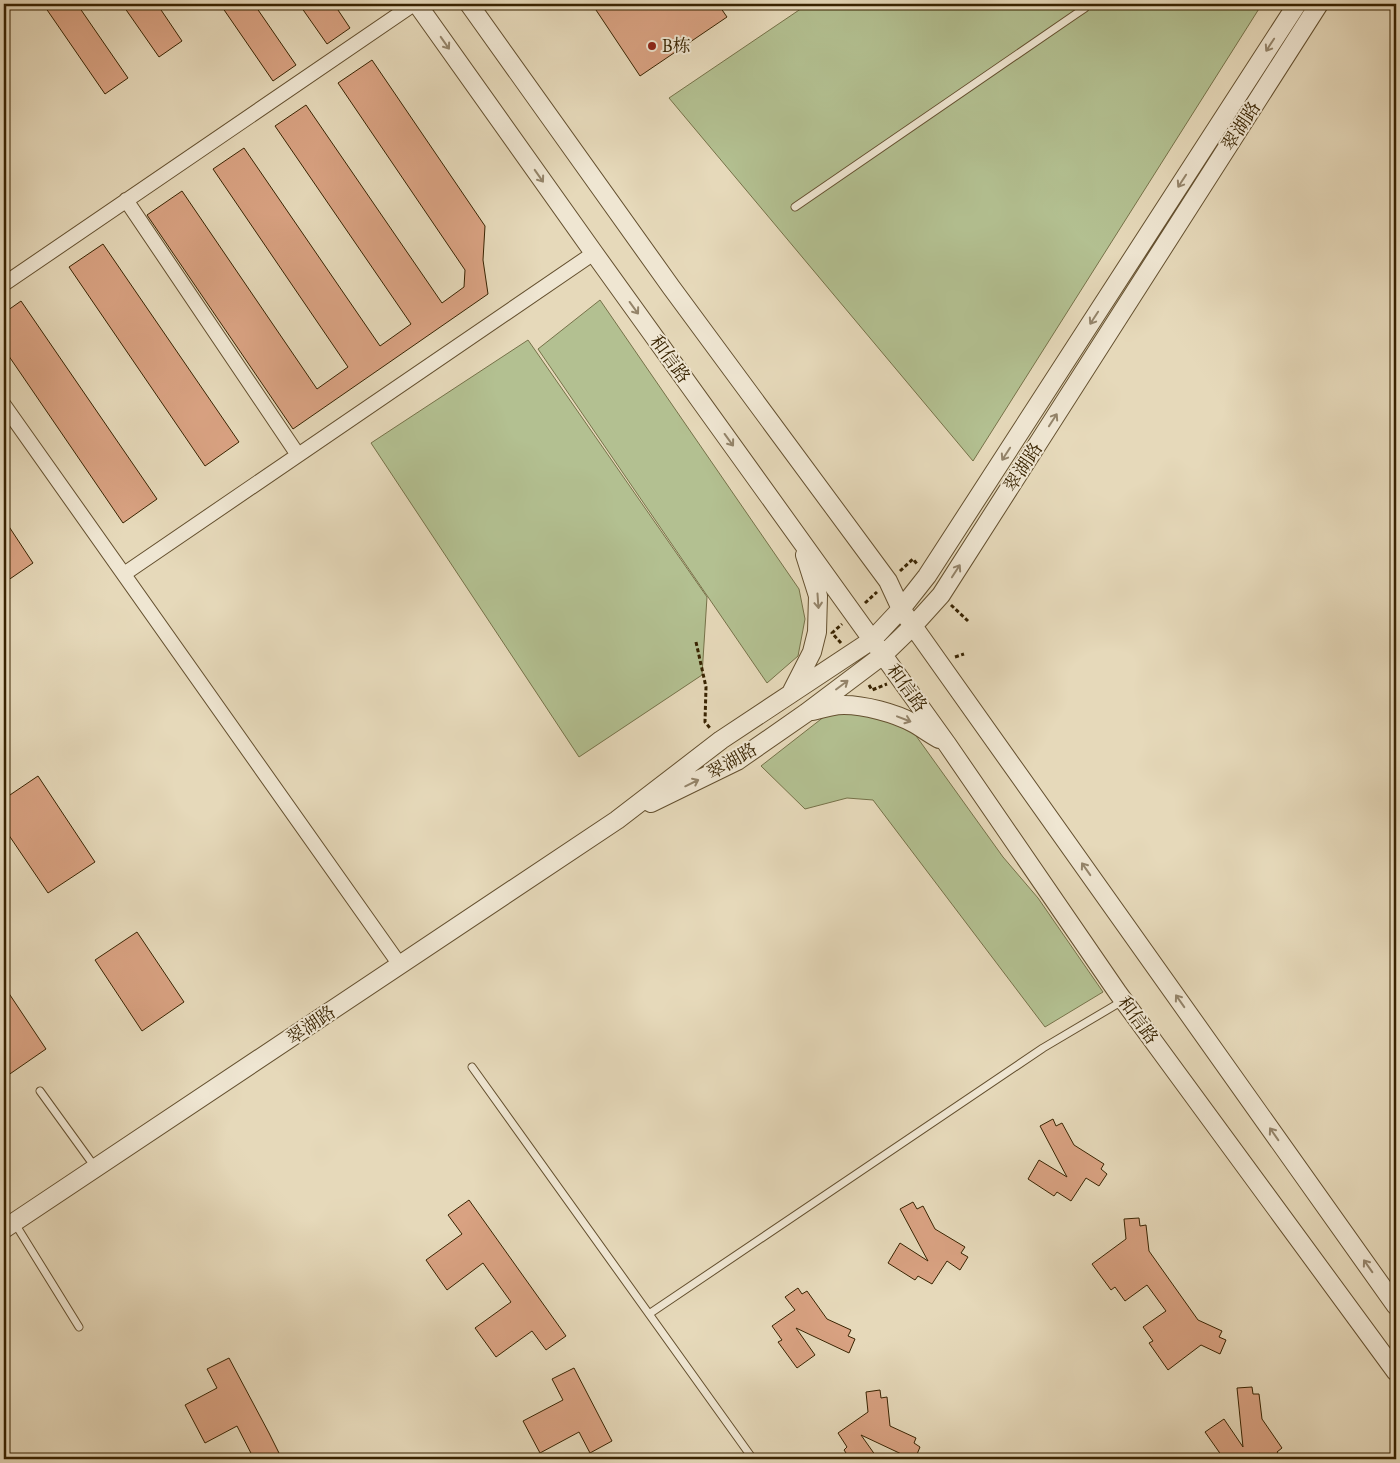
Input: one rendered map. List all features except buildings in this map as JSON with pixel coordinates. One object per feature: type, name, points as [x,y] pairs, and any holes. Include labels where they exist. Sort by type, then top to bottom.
[{"type":"street","points":[[4,284],[415,4]]},
{"type":"street","name":"和信路","points":[[415,4],[947,744],[1124,1000],[1396,1372]]},
{"type":"street","points":[[469,4],[671,287],[888,581],[901,610],[1396,1306]]},
{"type":"street","name":"翠湖路","points":[[9,1225],[617,820],[720,740],[872,640],[901,610],[927,576],[1297,4]]},
{"type":"street","name":"翠湖路","points":[[617,820],[737,761],[806,713],[883,655],[914,626],[941,595],[1319,4]]},
{"type":"street","points":[[126,200],[298,455]]},
{"type":"street","points":[[124,574],[594,253]]},
{"type":"street","points":[[4,405],[400,965]]},
{"type":"street","points":[[791,694],[812,652],[818,619],[818,596],[799,538]]},
{"type":"street","points":[[806,713],[845,705],[867,708],[911,722],[947,744]]},
{"type":"lane","points":[[795,207],[1085,8],[1088,4]]},
{"type":"lane","points":[[649,1314],[1043,1048],[1124,1000]]},
{"type":"lane","points":[[472,1067],[753,1459]]},
{"type":"lane","points":[[40,1091],[96,1167]]},
{"type":"lane","points":[[9,1225],[79,1327]]},
{"type":"path","points":[[696,642],[706,687],[705,722],[720,740]]},
{"type":"green space","points":[[808,4],[1262,4],[973,461],[669,98]]},
{"type":"green space","points":[[600,300],[799,589],[805,619],[798,656],[767,683],[538,349]]},
{"type":"green space","points":[[528,340],[707,597],[702,675],[579,757],[371,443]]},
{"type":"green space","points":[[852,711],[893,721],[914,733],[1003,857],[1038,898],[1103,992],[1045,1027],[873,800],[847,798],[805,809],[761,766],[825,716]]},
{"type":"place","name":"B栋","points":[[652,46]]}]
